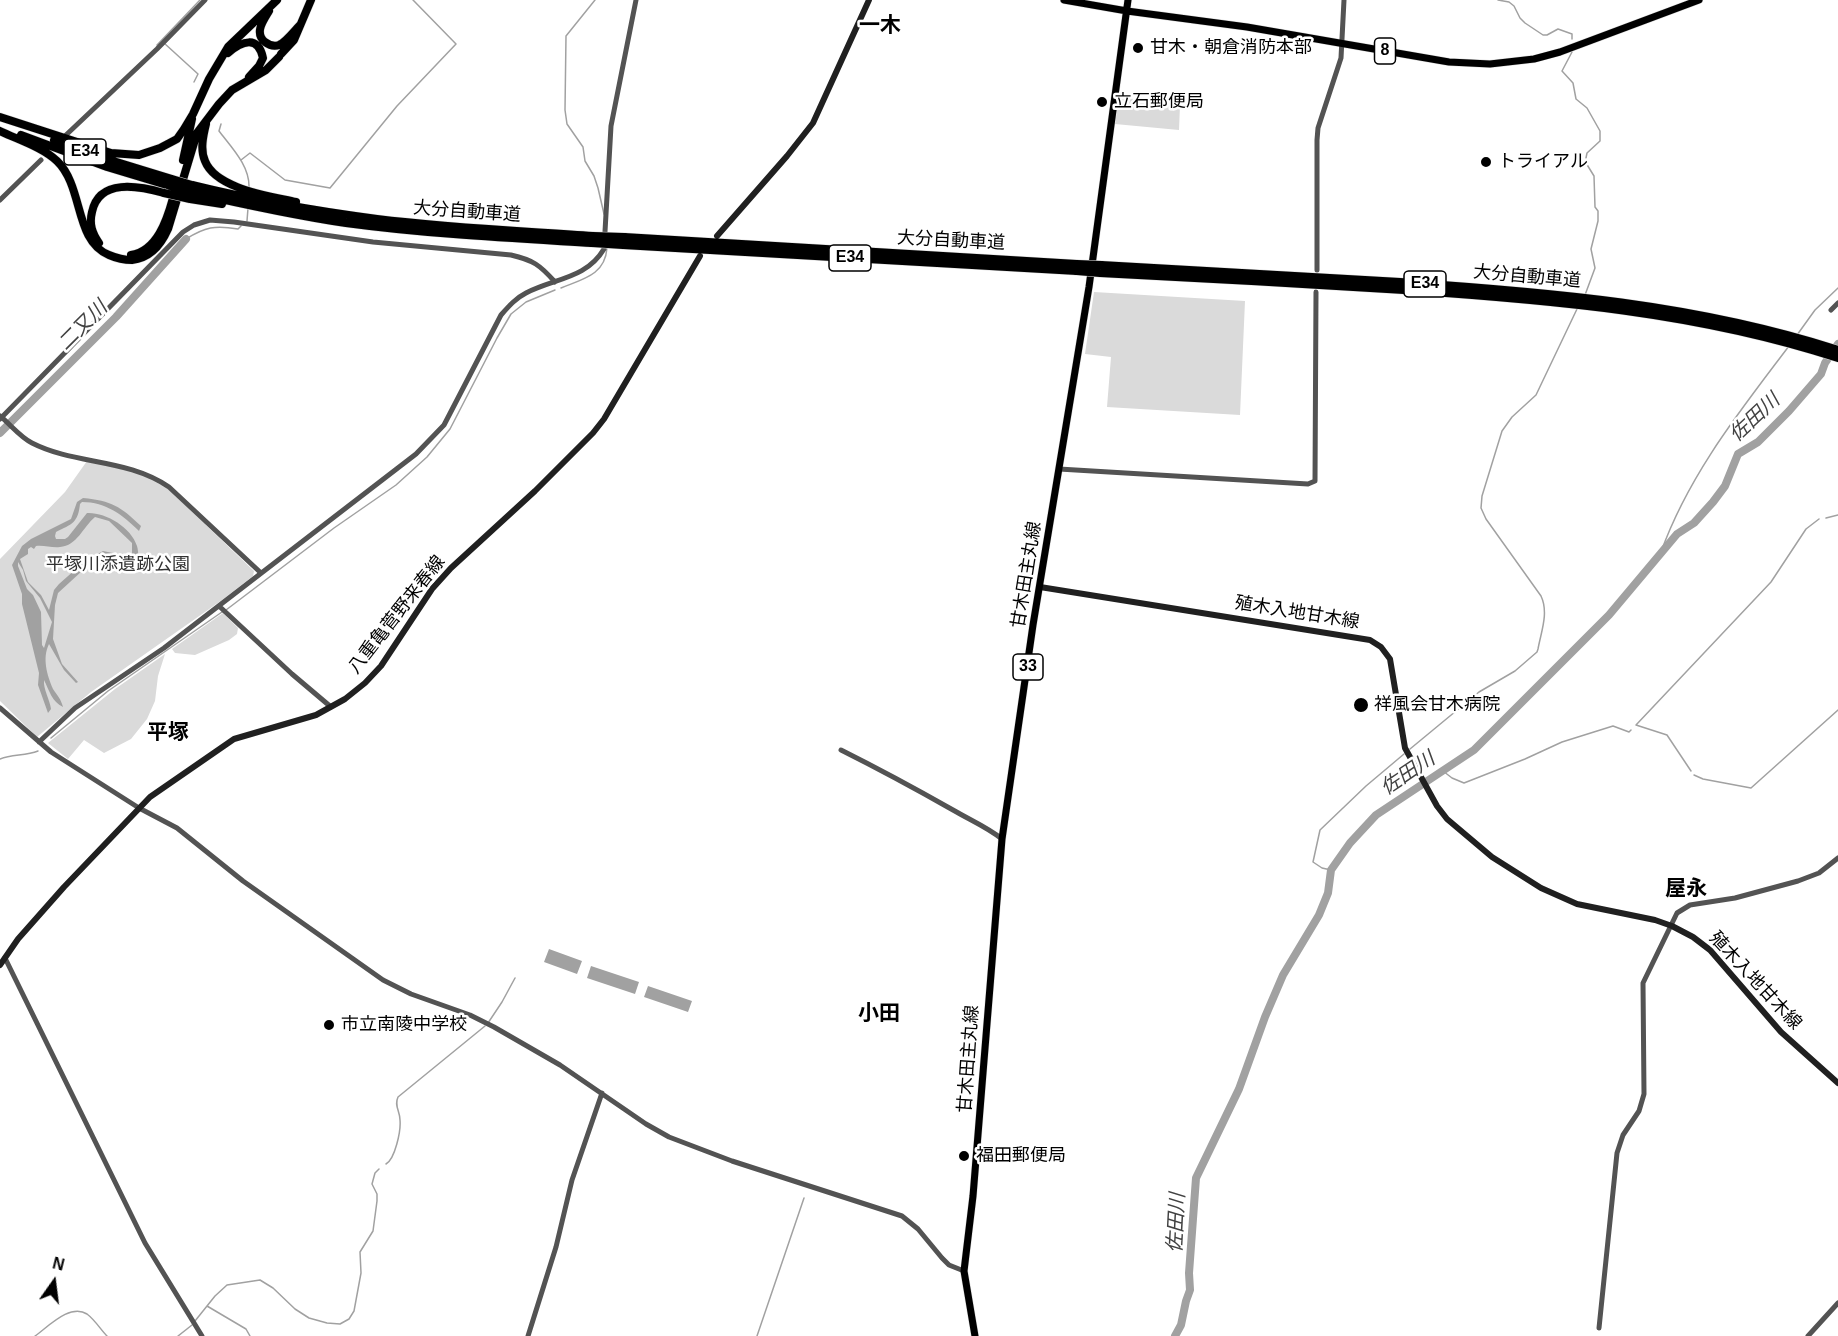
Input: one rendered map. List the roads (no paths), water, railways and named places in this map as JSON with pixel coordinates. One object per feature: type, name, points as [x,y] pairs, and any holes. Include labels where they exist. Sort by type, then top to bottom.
[{"type":"highway","points":[[0,129],[43,151],[57,162],[69,177],[89,238],[105,254],[118,259],[130,260],[150,255],[163,240],[197,133],[232,90],[266,70],[294,40],[311,0]]},
{"type":"highway","points":[[275,2],[260,25],[261,39],[273,46],[280,45],[300,25]]},
{"type":"highway","points":[[0,118],[111,153],[139,155],[160,148],[177,139],[193,114],[209,79],[228,47],[275,2]]},
{"type":"highway","points":[[220,60],[245,42],[252,42],[258,46],[263,58],[259,66],[244,82]]},
{"type":"highway","points":[[169,186],[115,188],[101,194],[91,216],[90,224],[94,237],[104,248],[122,255],[140,253],[153,242],[162,229],[171,203],[193,114]]},
{"type":"highway","name":"大分自動車道","points":[[0,118],[169,186]]},
{"type":"highway","points":[[207,119],[203,136],[205,162],[217,175],[231,197],[263,205]]},
{"type":"highway","name":"大分自動車道","points":[[0,129],[78,157],[191,192],[231,197],[346,223],[406,230],[1077,267],[1523,298],[1746,328],[1838,350]]},
{"type":"highway","name":"大分自動車道","points":[[263,205],[298,203],[407,222],[592,240]]},
{"type":"highway","name":"大分自動車道","points":[[1746,328],[1838,358]]},
{"type":"main road","points":[[717,236],[813,123],[869,0]]},
{"type":"main road","name":"8","points":[[1064,0],[1247,27],[1449,62],[1490,64],[1534,59],[1560,52],[1699,0]]},
{"type":"main road","name":"甘木田主丸線","points":[[975,1336],[964,1271],[974,1196],[1002,839],[1009,780],[1089,287],[1128,0]]},
{"type":"main road","name":"八重亀菅野来春線","points":[[0,965],[18,939],[64,887],[139,808],[167,785],[234,739],[316,715],[345,699],[365,683],[381,666],[432,589],[451,568],[552,475],[604,419],[700,256]]},
{"type":"main road","name":"殖木入地甘木線","points":[[1040,587],[1370,640],[1381,647],[1390,659],[1405,748],[1437,806],[1447,819],[1492,857],[1541,888],[1577,904],[1637,915],[1672,926],[1693,937],[1710,950],[1781,1032],[1838,1083]]},
{"type":"street","points":[[66,135],[205,0]]},
{"type":"street","points":[[39,742],[75,708],[223,610],[261,573],[416,454],[444,425],[501,315],[512,303],[526,293],[588,268],[597,260],[604,249],[611,126],[636,0]]},
{"type":"street","points":[[1317,270],[1318,128],[1341,58],[1344,0]]},
{"type":"street","points":[[0,200],[41,160]]},
{"type":"street","points":[[261,573],[169,487],[154,477],[139,471],[53,451],[30,442],[4,420],[183,232],[194,225],[210,220],[373,242],[511,255],[528,259],[542,267],[555,282]]},
{"type":"street","points":[[1059,469],[1308,484],[1315,482],[1316,292]]},
{"type":"street","points":[[1831,310],[1838,303]]},
{"type":"street","points":[[223,610],[331,707]]},
{"type":"street","points":[[0,708],[39,742],[78,770],[139,808],[177,828],[243,881],[383,980],[411,994],[488,1023],[560,1065],[646,1124],[693,1147],[902,1216],[918,1229],[949,1265],[964,1271]]},
{"type":"street","points":[[841,750],[989,829],[1002,839]]},
{"type":"street","points":[[1599,1328],[1617,1153],[1623,1135],[1639,1111],[1644,1094],[1643,983],[1677,913],[1690,904],[1735,898],[1798,881],[1819,873],[1838,858]]},
{"type":"street","points":[[5,958],[145,1243],[202,1336]]},
{"type":"street","points":[[528,1336],[556,1247],[572,1180],[602,1093]]},
{"type":"street","points":[[1808,1336],[1838,1303]]},
{"type":"waterway","points":[[157,45],[200,0]]},
{"type":"waterway","points":[[241,160],[250,153],[285,180],[330,188],[397,106],[456,44],[413,0]]},
{"type":"waterway","points":[[595,0],[566,36],[565,110],[567,124],[583,147],[585,161],[594,176],[604,214]]},
{"type":"waterway","points":[[1498,0],[1509,2],[1525,23],[1543,35],[1558,29],[1572,34],[1572,39]]},
{"type":"waterway","points":[[164,43],[198,74],[194,82]]},
{"type":"waterway","points":[[1572,52],[1562,71],[1573,83],[1576,99],[1587,108],[1600,131],[1600,141],[1587,153],[1586,158],[1586,163],[1594,176],[1598,221],[1591,249],[1595,268],[1585,295]]},
{"type":"waterway","points":[[221,124],[219,131],[247,172],[249,188]]},
{"type":"waterway","points":[[247,221],[248,208]]},
{"type":"waterway","points":[[186,239],[210,228],[238,229],[241,226]]},
{"type":"waterway","name":"二又川","points":[[0,433],[116,317],[186,239]]},
{"type":"waterway","points":[[561,288],[592,275],[602,264],[607,248]]},
{"type":"waterway","points":[[1797,335],[1815,310],[1838,288]]},
{"type":"waterway","points":[[226,610],[334,528],[396,485],[427,457],[450,429],[511,314],[526,302],[555,290]]},
{"type":"waterway","points":[[1410,749],[1479,692],[1515,671],[1537,652],[1544,623],[1541,596],[1486,519],[1481,508],[1482,496],[1502,431],[1512,417],[1536,395],[1577,309]]},
{"type":"waterway","name":"佐田川","points":[[1175,1336],[1181,1325],[1190,1290],[1189,1273],[1196,1178],[1239,1089],[1283,975],[1319,915],[1328,893],[1331,870],[1350,843],[1376,815],[1474,750],[1609,615],[1677,534],[1694,523],[1713,502],[1725,486],[1738,454],[1758,442],[1789,411],[1821,374],[1825,363],[1838,344]]},
{"type":"waterway","points":[[1661,552],[1686,496],[1717,444],[1789,346]]},
{"type":"waterway","points":[[1826,518],[1838,515]]},
{"type":"waterway","points":[[1691,771],[1667,735],[1636,725],[1771,582],[1806,529],[1819,519]]},
{"type":"waterway","points":[[51,738],[108,691],[222,612]]},
{"type":"waterway","points":[[1694,775],[1703,779],[1751,788],[1838,710]]},
{"type":"waterway","points":[[1443,771],[1464,783],[1562,742],[1613,726],[1629,732],[1631,730]]},
{"type":"waterway","points":[[0,759],[38,751]]},
{"type":"waterway","points":[[1331,870],[1322,868],[1313,862],[1320,830],[1404,754]]},
{"type":"waterway","points":[[488,1023],[515,978]]},
{"type":"waterway","points":[[386,1164],[395,1151],[398,1137],[400,1125],[398,1097],[485,1026]]},
{"type":"waterway","points":[[195,1321],[227,1285],[260,1280],[309,1318],[340,1324],[349,1319],[354,1311],[361,1273],[360,1252],[373,1231],[377,1194],[372,1184],[375,1173],[379,1169]]},
{"type":"waterway","points":[[757,1336],[804,1198]]},
{"type":"waterway","points":[[207,1306],[246,1329],[250,1336]]},
{"type":"waterway","points":[[35,1336],[67,1314],[80,1311],[90,1316],[107,1336]]},
{"type":"waterway","points":[[178,1336],[192,1325]]},
{"type":"place","name":"甘木・朝倉消防本部","points":[[1138,48]]},
{"type":"place","name":"立石郵便局","points":[[1102,102]]},
{"type":"place","name":"トライアル","points":[[1486,162]]},
{"type":"place","name":"祥風会甘木病院","points":[[1361,705]]},
{"type":"place","name":"市立南陵中学校","points":[[329,1025]]},
{"type":"place","name":"福田郵便局","points":[[964,1156]]},
{"type":"district","name":"一木","points":[[880,26]]},
{"type":"district","name":"平塚","points":[[168,733]]},
{"type":"district","name":"屋永","points":[[1686,889]]},
{"type":"district","name":"小田","points":[[879,1014]]},
{"type":"park label","name":"平塚川添遺跡公園","points":[[118,565]]}]
